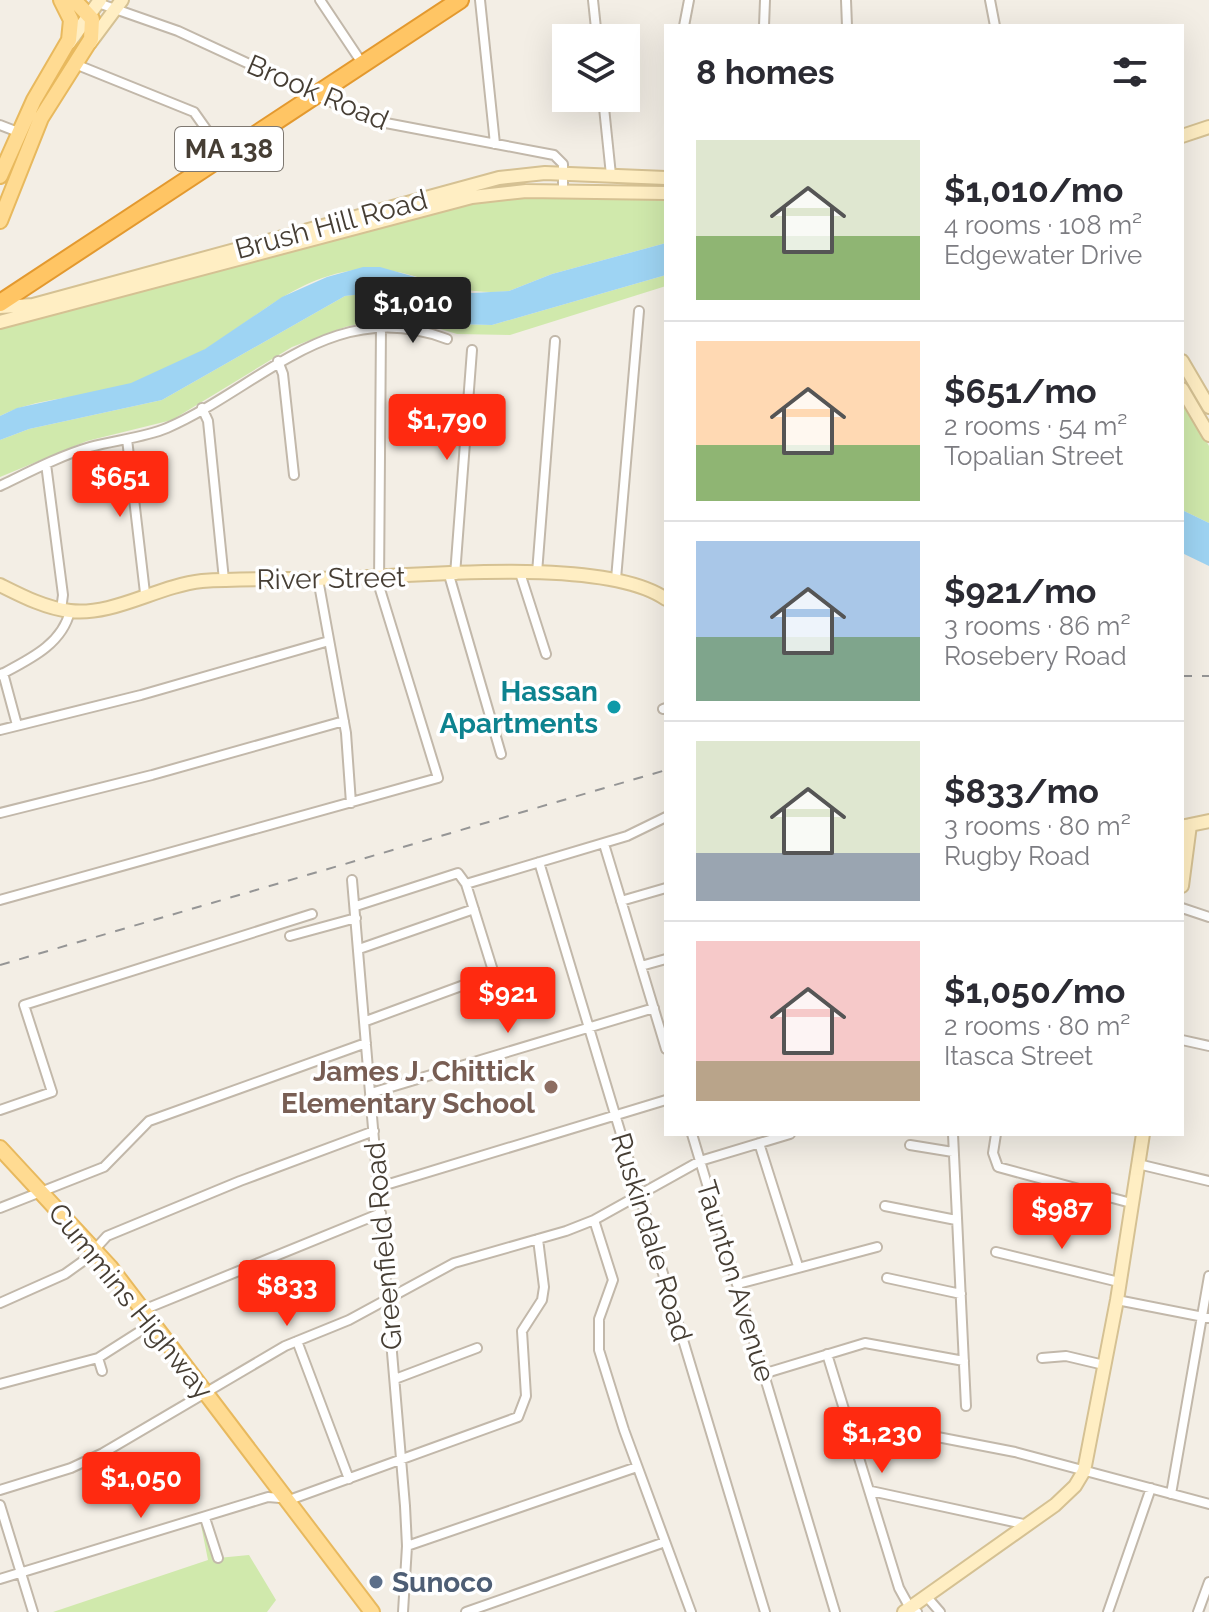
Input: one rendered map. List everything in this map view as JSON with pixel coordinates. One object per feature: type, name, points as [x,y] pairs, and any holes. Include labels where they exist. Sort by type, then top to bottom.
[{"type":"highway","name":"MA 138","points":[[0,305],[223,153],[460,0]]},
{"type":"main road","points":[[61,0],[71,21],[67,46]]},
{"type":"main road","name":"Brook Road","points":[[74,0],[96,6]]},
{"type":"main road","points":[[0,221],[4,204],[41,118],[74,63],[119,4]]},
{"type":"main road","points":[[0,176],[18,132],[47,76],[96,6]]},
{"type":"main road","points":[[86,48],[94,27],[96,6]]},
{"type":"main road","points":[[1184,135],[1209,127]]},
{"type":"main road","name":"Brush Hill Road","points":[[0,322],[499,178],[564,173],[664,178]]},
{"type":"main road","name":"Brush Hill Road","points":[[0,305],[33,305],[323,231],[472,197],[563,191],[664,193]]},
{"type":"main road","points":[[1184,364],[1209,407]]},
{"type":"main road","points":[[1184,392],[1209,435]]},
{"type":"main road","name":"River Street","points":[[1,587],[66,610],[105,609],[145,593],[182,584],[224,580],[537,573],[616,579],[642,586],[664,598]]},
{"type":"main road","points":[[1184,856],[1186,826],[1209,821]]},
{"type":"main road","points":[[911,1611],[1064,1497],[1084,1471],[1117,1300],[1143,1136]]},
{"type":"main road","name":"Cummins Highway","points":[[0,1148],[95,1249],[372,1612]]},
{"type":"street","points":[[320,0],[362,63]]},
{"type":"street","points":[[480,0],[495,144]]},
{"type":"street","points":[[593,0],[596,24]]},
{"type":"street","points":[[684,24],[689,0]]},
{"type":"street","points":[[764,24],[765,0]]},
{"type":"street","points":[[846,0],[847,24]]},
{"type":"street","points":[[990,0],[995,24]]},
{"type":"street","name":"Brook Road","points":[[96,6],[119,4],[379,123],[554,155],[562,161],[564,173]]},
{"type":"street","points":[[74,63],[194,112],[223,153]]},
{"type":"street","points":[[604,112],[611,175]]},
{"type":"street","points":[[0,125],[18,132]]},
{"type":"street","points":[[563,191],[564,173]]},
{"type":"street","points":[[616,579],[639,311]]},
{"type":"street","points":[[0,900],[438,778],[378,577],[381,327]]},
{"type":"street","points":[[0,486],[88,448],[161,430],[278,361],[329,338],[381,327],[409,328],[447,339]]},
{"type":"street","points":[[537,573],[555,341]]},
{"type":"street","points":[[472,350],[452,575],[501,754]]},
{"type":"street","points":[[278,361],[294,475]]},
{"type":"street","points":[[202,408],[208,421],[224,580]]},
{"type":"street","points":[[127,439],[145,593]]},
{"type":"street","points":[[17,725],[2,674],[50,646],[66,623],[46,464]]},
{"type":"street","points":[[520,573],[546,654]]},
{"type":"street","points":[[318,579],[344,721],[351,803]]},
{"type":"street","points":[[0,730],[141,695],[329,641]]},
{"type":"street","points":[[0,813],[152,775],[344,721]]},
{"type":"street","points":[[466,884],[604,844],[664,818]]},
{"type":"street","points":[[604,844],[664,1042]]},
{"type":"street","name":"Ruskindale Road","points":[[539,862],[765,1612]]},
{"type":"street","points":[[356,906],[454,872],[462,875],[494,974],[366,1021]]},
{"type":"street","name":"Greenfield Road","points":[[352,880],[407,1546],[403,1612]]},
{"type":"street","points":[[621,901],[664,889]]},
{"type":"street","points":[[359,949],[474,909]]},
{"type":"street","points":[[1184,909],[1209,917]]},
{"type":"street","points":[[0,1110],[52,1092],[24,1005],[312,914]]},
{"type":"street","points":[[290,936],[356,918]]},
{"type":"street","points":[[641,966],[664,960]]},
{"type":"street","points":[[371,1093],[654,1008]]},
{"type":"street","points":[[1184,1040],[1209,1046]]},
{"type":"street","points":[[0,1208],[104,1167],[149,1121],[366,1043]]},
{"type":"street","points":[[379,1187],[664,1101]]},
{"type":"street","points":[[0,1303],[65,1274],[107,1236],[374,1131]]},
{"type":"street","name":"Taunton Avenue","points":[[693,1136],[835,1612]]},
{"type":"street","points":[[0,1490],[71,1468],[103,1453],[297,1341],[387,1299],[454,1263],[594,1220],[700,1161],[783,1136]]},
{"type":"street","points":[[953,1136],[966,1406]]},
{"type":"street","points":[[996,1136],[995,1163],[1023,1177],[1131,1203]]},
{"type":"street","points":[[759,1143],[798,1266]]},
{"type":"street","points":[[910,1145],[953,1152]]},
{"type":"street","points":[[1138,1164],[1209,1181]]},
{"type":"street","points":[[885,1206],[956,1220]]},
{"type":"street","points":[[143,1310],[381,1213]]},
{"type":"street","points":[[594,1220],[613,1280],[599,1319],[599,1350],[637,1467],[691,1612]]},
{"type":"street","points":[[0,1579],[268,1497],[285,1499],[349,1479],[518,1417],[526,1396],[522,1331],[542,1300],[544,1287],[538,1239]]},
{"type":"street","points":[[738,1284],[877,1247]]},
{"type":"street","points":[[996,1252],[1119,1282]]},
{"type":"street","points":[[1171,1494],[1206,1317],[1209,1276]]},
{"type":"street","points":[[887,1278],[961,1294]]},
{"type":"street","points":[[1117,1300],[1206,1317]]},
{"type":"street","points":[[0,1384],[98,1358],[153,1323]]},
{"type":"street","points":[[297,1341],[349,1479]]},
{"type":"street","points":[[763,1374],[865,1343],[964,1361]]},
{"type":"street","points":[[395,1379],[477,1348]]},
{"type":"street","points":[[827,1354],[899,1588],[911,1611]]},
{"type":"street","points":[[1042,1358],[1066,1356],[1104,1365]]},
{"type":"street","points":[[98,1358],[102,1371]]},
{"type":"street","points":[[927,1435],[1015,1452],[1209,1504]]},
{"type":"street","points":[[407,1546],[637,1467]]},
{"type":"street","points":[[1108,1612],[1151,1488]]},
{"type":"street","points":[[871,1491],[1028,1525]]},
{"type":"street","points":[[0,1505],[33,1612]]},
{"type":"street","points":[[205,1518],[218,1558]]},
{"type":"street","points":[[466,1612],[665,1542]]},
{"type":"street","points":[[1198,1612],[1209,1582]]},
{"type":"street","points":[[927,1597],[940,1612]]},
{"type":"green space","points":[[536,196],[664,198],[664,244],[552,274],[509,291],[465,290],[409,275],[370,269],[325,277],[282,298],[201,352],[149,377],[103,392],[28,405],[0,416],[0,327],[464,205]]},
{"type":"green space","points":[[664,276],[664,287],[510,335],[457,334],[407,319],[381,319],[345,327],[292,347],[172,420],[87,441],[0,477],[0,440],[29,429],[162,400],[345,296],[381,292],[406,298],[452,324],[492,325]]},
{"type":"green space","points":[[1184,403],[1209,446],[1209,523],[1184,511]]},
{"type":"green space","points":[[205,1518],[218,1558],[249,1555],[276,1600],[267,1612],[53,1612],[208,1560],[200,1520]]},
{"type":"water","points":[[664,244],[664,276],[492,325],[452,324],[406,298],[381,292],[345,296],[162,400],[29,429],[0,440],[0,416],[17,408],[131,383],[205,349],[282,297],[327,277],[363,267],[380,267],[472,293],[509,291],[552,274]]},
{"type":"water","points":[[1184,511],[1209,523],[1209,566],[1184,554]]},
{"type":"railway","points":[[1184,676],[1209,676]]},
{"type":"railway","points":[[0,965],[664,771]]},
{"type":"place","name":"Hassan Apartments","points":[[614,707]]},
{"type":"place","name":"James J. Chittick Elementary School","points":[[551,1087]]},
{"type":"place","name":"Sunoco","points":[[376,1582]]}]
